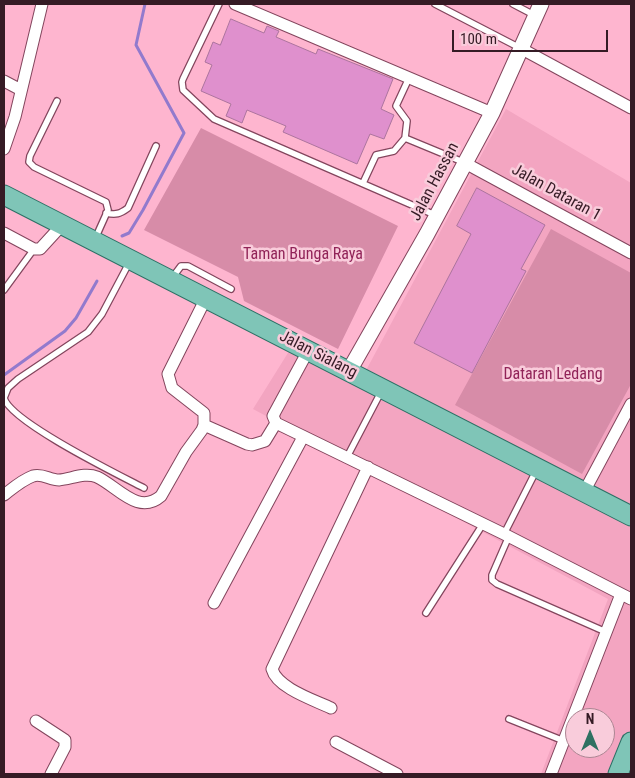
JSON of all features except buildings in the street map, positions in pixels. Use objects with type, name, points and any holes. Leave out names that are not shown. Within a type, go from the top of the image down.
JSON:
[{"type":"main road","name":"Jalan Sialang","points":[[4,195],[631,516]]},
{"type":"main road","points":[[618,774],[631,742]]},
{"type":"main road","points":[[630,774],[631,770]]},
{"type":"street","points":[[4,149],[15,117],[42,4]]},
{"type":"street","points":[[235,4],[492,113]]},
{"type":"street","name":"Jalan Hassan","points":[[349,371],[466,163],[492,113],[539,10]]},
{"type":"street","points":[[522,49],[631,108]]},
{"type":"street","points":[[4,81],[22,90]]},
{"type":"street","name":"Jalan Dataran 1","points":[[466,163],[631,253]]},
{"type":"street","points":[[4,233],[34,248],[40,249],[43,248],[62,224]]},
{"type":"street","points":[[4,495],[19,483],[33,476],[42,475],[55,480],[62,480],[88,475],[98,477],[132,500],[149,503],[155,501],[165,490],[204,424],[204,414],[172,388],[168,374],[206,298]]},
{"type":"street","points":[[204,424],[249,445],[265,441],[276,423],[275,412],[308,351]]},
{"type":"street","points":[[584,492],[631,404]]},
{"type":"street","points":[[276,423],[483,523],[626,597],[606,632],[551,774]]},
{"type":"street","points":[[214,603],[303,437]]},
{"type":"street","points":[[331,708],[278,681],[272,669],[368,467]]},
{"type":"street","points":[[36,721],[65,740],[65,747],[50,774]]},
{"type":"street","points":[[336,742],[397,774]]},
{"type":"lane","points":[[219,4],[183,79],[182,86],[186,93],[214,119],[437,216]]},
{"type":"lane","points":[[435,4],[522,49]]},
{"type":"lane","points":[[513,4],[539,10]]},
{"type":"lane","points":[[363,183],[376,155],[394,151],[404,138],[407,120],[396,106],[408,78]]},
{"type":"lane","points":[[57,101],[30,156],[29,162],[34,167],[104,200],[108,205],[94,241]]},
{"type":"lane","points":[[404,138],[466,163]]},
{"type":"lane","points":[[106,213],[120,214],[128,208],[156,146]]},
{"type":"lane","points":[[4,290],[34,248]]},
{"type":"lane","points":[[130,260],[102,314],[88,332],[18,379],[8,388],[4,398],[5,403],[14,413],[43,433],[144,488]]},
{"type":"lane","points":[[170,280],[181,266],[188,266],[231,289]]},
{"type":"lane","points":[[347,457],[382,389]]},
{"type":"lane","points":[[538,468],[507,535],[492,575],[492,580],[497,584],[606,632]]},
{"type":"lane","points":[[426,613],[483,523]]},
{"type":"lane","points":[[509,719],[564,741]]},
{"type":"shaded area","points":[[506,109],[631,183],[631,774],[541,774],[565,711],[565,758],[615,758],[615,708],[566,708],[608,599],[253,409],[296,340],[363,376]]},
{"type":"green space","name":"Taman Bunga Raya","points":[[201,128],[398,226],[338,349],[244,301],[238,277],[144,230]]},
{"type":"green space","name":"Dataran Ledang","points":[[551,229],[631,273],[631,384],[582,474],[455,405]]},
{"type":"waterway","points":[[122,236],[129,233],[143,210],[184,133],[136,45],[145,4]]},
{"type":"waterway","points":[[4,375],[65,331],[76,318],[97,281]]}]
